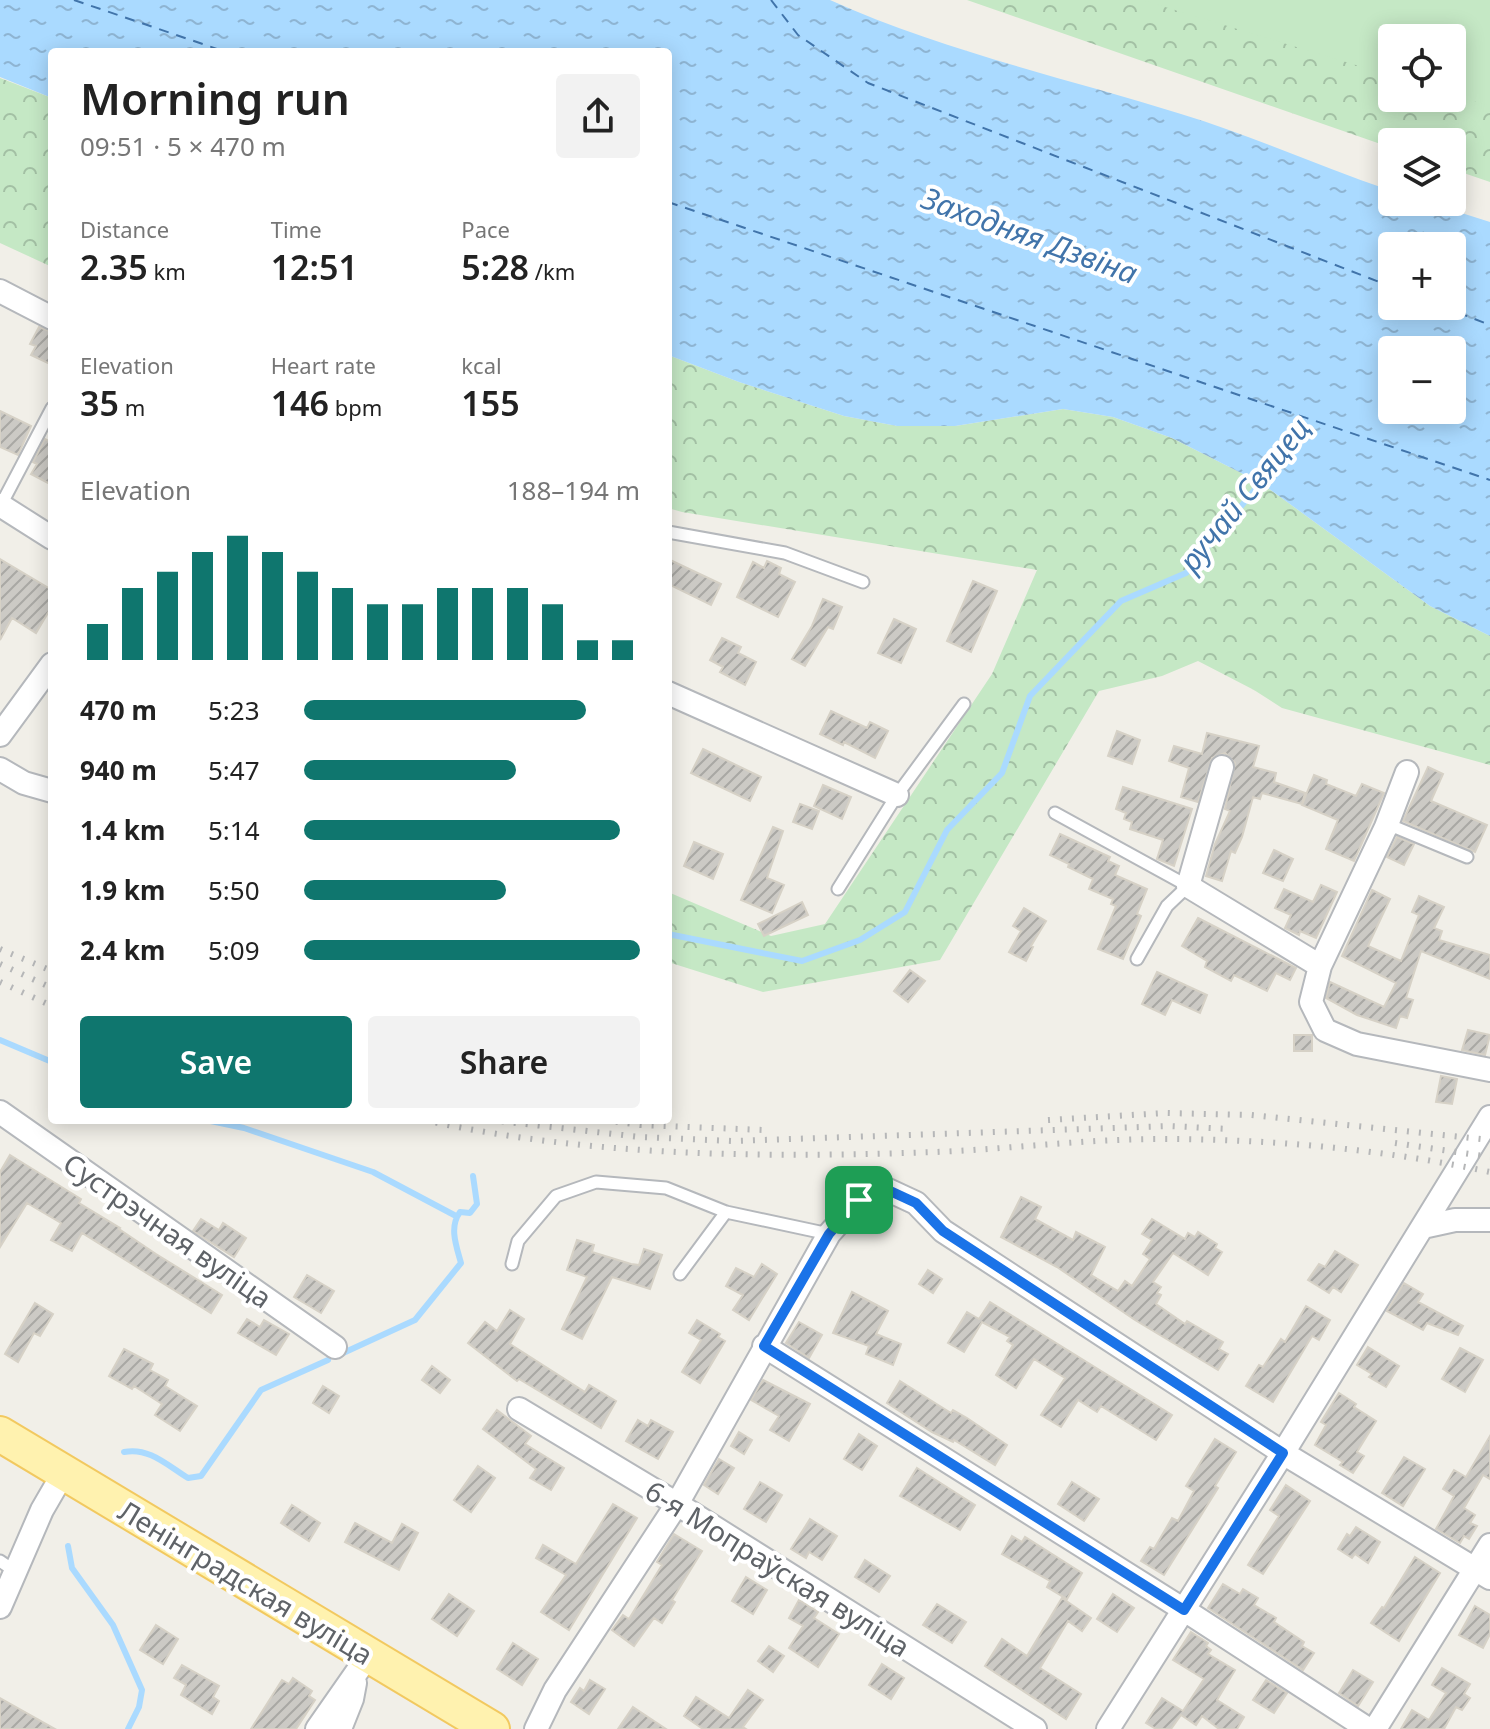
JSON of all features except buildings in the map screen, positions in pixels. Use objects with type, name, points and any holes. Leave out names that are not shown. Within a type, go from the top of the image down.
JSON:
[{"type":"main road","name":"Ленінградская вуліца","points":[[0,1434],[58,1482],[363,1665],[492,1729]]},
{"type":"main road","name":"Ленінградская вуліца","points":[[0,1460],[58,1482]]},
{"type":"main road","name":"Ленінградская вуліца","points":[[363,1665],[447,1729]]},
{"type":"street","points":[[0,291],[48,316]]},
{"type":"street","points":[[0,505],[48,535]]},
{"type":"street","points":[[0,735],[48,669]]},
{"type":"street","points":[[672,695],[897,795]]},
{"type":"street","points":[[1222,767],[1188,886],[1320,966]]},
{"type":"street","points":[[0,769],[24,783],[48,790]]},
{"type":"street","points":[[1407,772],[1386,827],[1320,966],[1311,1002],[1325,1030],[1357,1044],[1490,1070]]},
{"type":"street","name":"Сустрэчная вуліца","points":[[0,1112],[335,1347]]},
{"type":"street","points":[[1108,1729],[1490,1117]]},
{"type":"street","points":[[536,1729],[555,1690],[677,1504],[829,1234],[859,1200],[888,1190],[916,1203],[943,1231],[1283,1453],[1482,1574]]},
{"type":"street","points":[[1423,1227],[1455,1220],[1490,1220]]},
{"type":"street","points":[[764,1346],[1368,1729]]},
{"type":"street","name":"6-я Мопраўская вуліца","points":[[519,1409],[677,1504],[1035,1729]]},
{"type":"street","points":[[0,1607],[8,1567],[58,1482]]},
{"type":"street","points":[[1375,1729],[1482,1574],[1490,1545]]},
{"type":"street","points":[[317,1729],[363,1665]]},
{"type":"street","points":[[340,1729],[363,1665]]},
{"type":"lane","points":[[0,505],[48,415]]},
{"type":"lane","points":[[672,533],[785,553],[863,582]]},
{"type":"lane","points":[[838,889],[897,795],[964,704]]},
{"type":"lane","points":[[1055,813],[1188,886],[1167,906],[1137,959]]},
{"type":"lane","points":[[1386,827],[1397,828],[1467,857]]},
{"type":"lane","points":[[512,1264],[518,1241],[556,1196],[596,1182],[666,1188],[726,1212],[829,1234]]},
{"type":"lane","points":[[680,1274],[726,1212]]},
{"type":"green space","points":[[967,0],[1289,0],[1378,36],[1378,112],[1466,112],[1466,24],[1490,0],[1490,182],[1466,174],[1466,128],[1378,128],[1378,143]]},
{"type":"green space","points":[[1142,0],[1490,0],[1490,106],[1466,99],[1466,24],[1378,24],[1378,72]]},
{"type":"green space","points":[[0,78],[48,96],[48,265],[0,243]]},
{"type":"green space","points":[[672,357],[844,416],[897,426],[955,426],[1063,409],[1113,417],[1172,438],[1261,483],[1430,606],[1490,636],[1490,765],[1282,708],[1198,661],[1162,676],[1099,691],[940,960],[763,992],[672,963],[672,894],[771,936],[825,924],[992,674],[1037,570],[672,509]]},
{"type":"water","name":"Заходняя Дзвіна","points":[[0,0],[830,0],[960,49],[1181,114],[1378,186],[1378,216],[1466,214],[1490,222],[1490,636],[1430,606],[1261,483],[1172,438],[1113,417],[1063,409],[955,426],[897,426],[844,416],[672,357],[672,48],[48,48],[48,96],[0,77]]},
{"type":"waterway","name":"ручай Свяцец","points":[[672,935],[802,961],[860,940],[905,912],[947,830],[1002,773],[1030,696],[1121,601],[1186,573],[1266,476]]},
{"type":"waterway","points":[[0,1040],[48,1060]]},
{"type":"waterway","points":[[225,1124],[373,1172],[456,1216]]},
{"type":"waterway","name":"ручай Свяцец","points":[[341,1354],[415,1320],[461,1263],[454,1236],[455,1224],[460,1212],[470,1213],[477,1204],[473,1176]]},
{"type":"waterway","name":"ручай Свяцец","points":[[124,1452],[150,1455],[188,1478],[201,1476],[261,1390],[328,1360]]},
{"type":"waterway","name":"ручай Свяцец","points":[[68,1546],[72,1568],[113,1625],[142,1690],[139,1707],[128,1729]]},
{"type":"ferry route","points":[[74,0],[214,48]]},
{"type":"ferry route","points":[[771,0],[798,35],[868,83],[1378,282]]},
{"type":"ferry route","points":[[672,203],[1490,480]]},
{"type":"ferry route","points":[[1466,316],[1490,325]]},
{"type":"railway","points":[[0,949],[48,969]]},
{"type":"railway","points":[[0,964],[48,986]]},
{"type":"railway","points":[[0,982],[48,1004]]},
{"type":"railway","points":[[1048,1120],[1165,1113],[1251,1115],[1490,1140]]},
{"type":"railway","points":[[445,1124],[615,1148],[743,1154],[964,1151],[1104,1141],[1202,1139],[1367,1151],[1490,1172]]},
{"type":"railway","points":[[525,1124],[640,1137],[733,1141],[1170,1126],[1228,1129]]},
{"type":"railway","points":[[633,1124],[764,1130]]},
{"type":"railway","points":[[1395,1143],[1490,1157]]},
{"type":"route","points":[[888,1190],[916,1203],[943,1231],[1283,1453],[1184,1610],[764,1346],[829,1234],[859,1200],[888,1190]]}]
